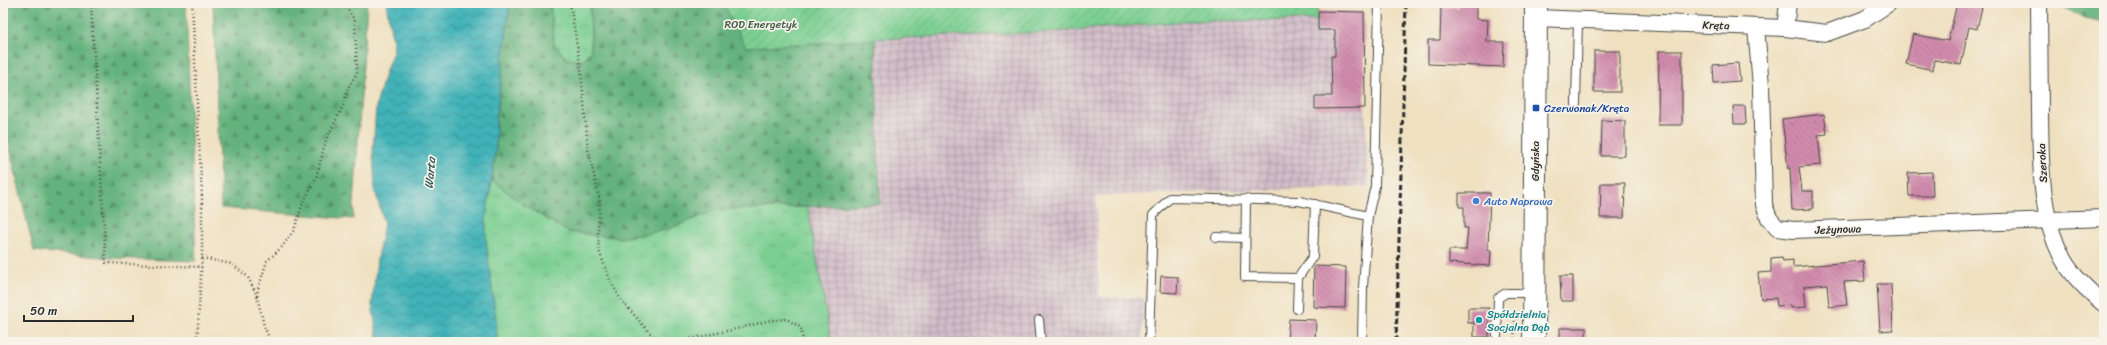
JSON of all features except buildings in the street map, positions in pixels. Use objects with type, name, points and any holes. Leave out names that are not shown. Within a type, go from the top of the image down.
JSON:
[{"type":"main road","name":"Gdyńska","points":[[1534,342],[1536,10]]},
{"type":"street","points":[[1785,28],[1788,3]]},
{"type":"street","name":"Kręta","points":[[1536,10],[1578,20],[1785,28],[1827,33],[1864,19],[1890,3]]},
{"type":"street","name":"Szeroka","points":[[2039,3],[2041,161],[2044,197],[2048,220],[2064,260],[2083,286],[2104,304]]},
{"type":"street","name":"Jeżynowa","points":[[1756,27],[1762,86],[1764,204],[1769,218],[1777,228],[1801,230],[2104,218]]},
{"type":"lane","points":[[1362,342],[1363,286],[1368,216],[1375,186],[1379,3]]},
{"type":"lane","points":[[1576,104],[1578,20]]},
{"type":"lane","points":[[1149,342],[1153,215],[1170,198],[1299,201],[1368,216]]},
{"type":"lane","points":[[1246,199],[1245,277],[1298,278]]},
{"type":"lane","points":[[1297,309],[1298,278],[1313,256],[1314,204]]},
{"type":"lane","points":[[1216,237],[1245,238]]},
{"type":"lane","points":[[1497,336],[1498,298],[1506,293],[1534,294]]},
{"type":"lane","points":[[1039,320],[1041,342]]},
{"type":"path","points":[[91,3],[106,263],[202,267]]},
{"type":"path","points":[[192,3],[202,198],[202,267],[198,342]]},
{"type":"path","points":[[257,296],[267,261],[282,247],[294,230],[303,203],[316,178],[326,140],[344,106],[349,86],[357,73],[356,28],[355,21],[347,8],[350,3]]},
{"type":"path","points":[[570,3],[581,70],[588,149],[600,202],[598,230],[599,251],[610,280],[621,300],[658,342]]},
{"type":"path","points":[[202,258],[232,264],[248,277],[257,296],[264,326],[271,342]]},
{"type":"path","points":[[675,342],[771,320],[786,319],[801,328],[803,342]]},
{"type":"shaded area","points":[[1318,11],[1364,12],[1365,108],[1369,186],[1096,196],[1099,297],[1144,298],[1142,342],[831,342],[808,207],[880,204],[875,39],[1052,32],[1190,21],[1317,20]]},
{"type":"green space","points":[[3,3],[186,3],[196,261],[110,258],[34,251],[3,120]]},
{"type":"green space","points":[[213,3],[367,3],[353,219],[221,208]]},
{"type":"green space","points":[[510,3],[550,3],[554,44],[567,59],[582,61],[591,51],[590,3],[723,3],[746,47],[875,39],[880,204],[716,210],[666,230],[622,238],[568,232],[524,205],[492,180],[496,148],[496,117]]},
{"type":"green space","points":[[550,3],[590,3],[591,51],[582,61],[567,59],[554,44]]},
{"type":"green space","name":"ROD Energetyk","points":[[723,3],[1318,3],[1318,20],[1190,21],[1052,32],[875,39],[746,47]]},
{"type":"green space","points":[[2060,3],[2104,3],[2104,22],[2085,18],[2060,6]]},
{"type":"green space","points":[[492,180],[524,205],[568,232],[666,230],[716,210],[808,207],[831,342],[497,342],[488,266],[486,233],[487,210]]},
{"type":"water","name":"Warta","points":[[386,3],[510,3],[496,117],[496,148],[486,219],[486,240],[496,320],[497,342],[378,342],[372,304],[377,260],[384,223],[375,190],[373,152],[376,106],[386,70],[394,49]]},
{"type":"railway","points":[[1396,342],[1406,3]]},
{"type":"place","name":"Czerwonak/Kręta","points":[[1536,108]]},
{"type":"place","name":"Auto Naprawa","points":[[1476,201]]},
{"type":"place","name":"Spółdzielnia Socjalna Dąb","points":[[1479,320]]}]
